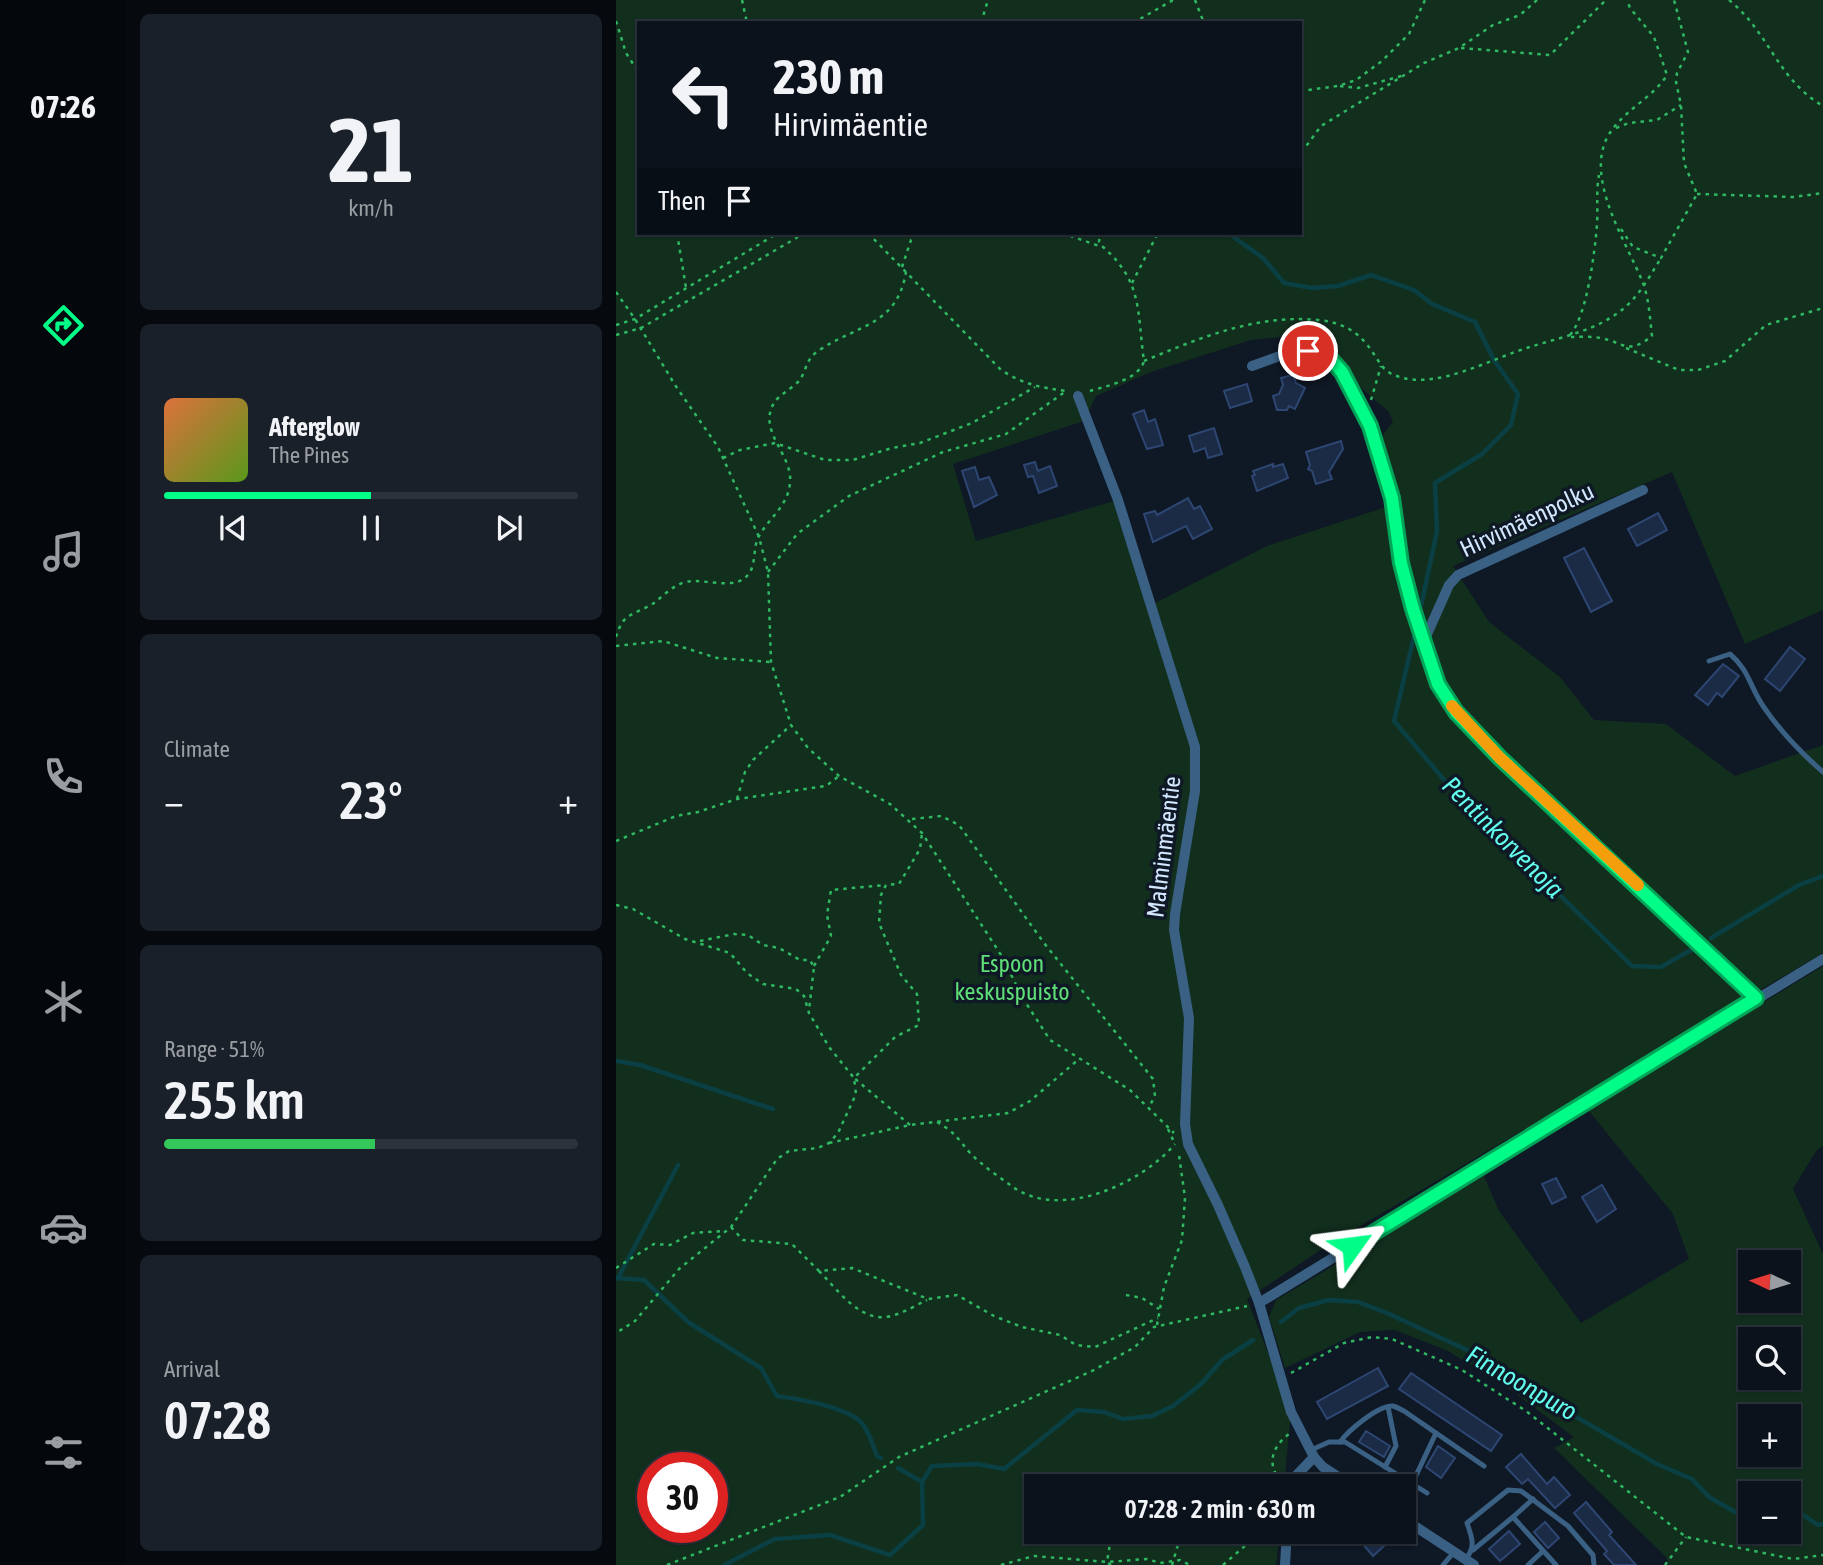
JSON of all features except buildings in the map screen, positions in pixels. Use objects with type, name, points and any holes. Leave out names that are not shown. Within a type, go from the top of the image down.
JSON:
[{"type":"street","points":[[1252,366],[1288,353],[1308,351],[1328,356],[1342,372],[1366,418],[1392,498],[1401,563],[1438,684],[1456,712],[1500,758],[1756,998]]},
{"type":"street","name":"Malminmäentie","points":[[1078,396],[1118,500],[1195,747],[1195,791],[1174,930],[1189,1018],[1185,1124],[1188,1144],[1218,1205],[1259,1303],[1299,1427],[1312,1454],[1334,1474]]},
{"type":"street","name":"Hirvimäenpolku","points":[[1424,641],[1449,585],[1458,575],[1643,490]]},
{"type":"street","points":[[1259,1303],[1823,959]]},
{"type":"street","points":[[1297,1474],[1312,1454]]},
{"type":"street","points":[[1416,1527],[1454,1552],[1471,1558]]},
{"type":"street","points":[[1285,1565],[1286,1544]]},
{"type":"lane","points":[[1709,661],[1730,654],[1743,665],[1761,703],[1792,744],[1823,772]]},
{"type":"lane","points":[[1385,1467],[1396,1446],[1388,1407]]},
{"type":"lane","points":[[1340,1442],[1348,1430],[1388,1407],[1404,1411],[1484,1465]]},
{"type":"lane","points":[[1416,1476],[1436,1433]]},
{"type":"lane","points":[[1312,1454],[1329,1442],[1345,1442],[1396,1474]]},
{"type":"lane","points":[[1416,1486],[1427,1493]]},
{"type":"lane","points":[[1471,1558],[1467,1523],[1508,1490],[1521,1491],[1533,1499],[1580,1539],[1593,1555],[1594,1565]]},
{"type":"lane","points":[[1471,1558],[1533,1499]]},
{"type":"lane","points":[[1513,1517],[1556,1565]]},
{"type":"lane","points":[[1528,1565],[1543,1551]]},
{"type":"lane","points":[[1443,1565],[1454,1552]]},
{"type":"path","points":[[742,0],[747,21]]},
{"type":"path","points":[[982,21],[988,0]]},
{"type":"path","points":[[1136,21],[1173,0]]},
{"type":"path","points":[[1195,0],[1203,21]]},
{"type":"path","points":[[1338,86],[1356,80],[1396,50],[1409,34],[1425,0]]},
{"type":"path","points":[[1302,150],[1321,126],[1424,63],[1459,48],[1493,25],[1520,15],[1537,0]]},
{"type":"path","points":[[1459,48],[1550,55],[1606,0]]},
{"type":"path","points":[[1627,0],[1630,8],[1654,37],[1667,75]]},
{"type":"path","points":[[1674,0],[1688,52],[1677,73],[1684,163],[1697,194]]},
{"type":"path","points":[[1730,0],[1752,23],[1791,82],[1823,106]]},
{"type":"path","points":[[616,21],[626,53],[637,70]]},
{"type":"path","points":[[1568,337],[1579,325],[1587,287],[1597,226],[1599,172],[1608,135],[1622,115],[1662,83],[1667,75],[1677,73]]},
{"type":"path","points":[[1302,90],[1338,86],[1358,88],[1408,74]]},
{"type":"path","points":[[1615,128],[1629,123],[1657,120],[1681,105]]},
{"type":"path","points":[[1599,172],[1644,286],[1652,336],[1641,345],[1626,348]]},
{"type":"path","points":[[1697,194],[1794,197],[1823,193]]},
{"type":"path","points":[[1144,361],[1209,334],[1252,324],[1302,319],[1341,324],[1354,331],[1381,366],[1396,376],[1425,380],[1457,373],[1530,346],[1568,337],[1623,310],[1644,286],[1697,194]]},
{"type":"path","points":[[1618,224],[1633,247],[1661,258]]},
{"type":"path","points":[[677,235],[686,288]]},
{"type":"path","points":[[616,325],[635,319],[775,235]]},
{"type":"path","points":[[616,335],[641,328],[802,235]]},
{"type":"path","points":[[768,572],[797,534],[849,496],[943,452],[1006,434],[1066,391],[1035,387],[1018,381],[1001,370],[870,235]]},
{"type":"path","points":[[902,267],[911,240],[916,235]]},
{"type":"path","points":[[1068,235],[1103,247]]},
{"type":"path","points":[[1078,396],[1130,377],[1142,368],[1144,361],[1132,283],[1118,261],[1099,242],[1100,235]]},
{"type":"path","points":[[1132,283],[1157,235]]},
{"type":"path","points":[[616,636],[625,619],[652,604],[680,583],[697,580],[727,583],[742,579],[750,572],[758,537],[783,502],[790,485],[790,470],[775,443],[769,413],[775,400],[801,379],[809,357],[876,322],[892,308],[903,289],[906,272]]},
{"type":"path","points":[[616,292],[723,458],[758,537],[768,572],[771,662],[791,725],[808,747],[839,776],[890,804],[910,819],[922,833],[1001,956],[1024,1000],[1050,1040],[1107,1073],[1149,1107],[1188,1144]]},
{"type":"path","points":[[1568,337],[1600,338],[1679,370],[1698,370],[1725,361],[1766,325],[1823,308]]},
{"type":"path","points":[[1366,418],[1381,366]]},
{"type":"path","points":[[723,458],[740,450],[775,443],[825,460],[853,460],[920,443],[972,424],[1035,387]]},
{"type":"path","points":[[616,646],[663,641],[717,658],[771,662]]},
{"type":"path","points":[[737,799],[744,772],[753,760],[791,725]]},
{"type":"path","points":[[616,841],[676,816],[737,799],[826,786],[839,776]]},
{"type":"path","points":[[910,819],[940,816],[959,825],[1029,923],[1153,1079],[1155,1096],[1149,1107]]},
{"type":"path","points":[[809,1013],[814,967],[831,936],[827,915],[831,890],[899,884],[920,849],[922,833]]},
{"type":"path","points":[[854,1078],[895,1037],[919,1025],[917,994],[901,975],[879,923],[881,895],[886,885]]},
{"type":"path","points":[[616,905],[633,909],[671,933],[730,953],[747,972],[763,984],[796,989],[804,996],[809,1013],[829,1047],[854,1078],[910,1125]]},
{"type":"path","points":[[699,942],[734,933],[748,935],[763,945],[779,948],[800,960],[810,960],[814,967]]},
{"type":"path","points":[[616,1333],[635,1321],[661,1289],[723,1231],[731,1227],[777,1159],[789,1151],[818,1148],[828,1143],[910,1125],[1007,1113],[1030,1101],[1079,1059]]},
{"type":"path","points":[[828,1143],[838,1133],[856,1094],[854,1078]]},
{"type":"path","points":[[936,1122],[955,1132],[984,1165],[1015,1188],[1040,1199],[1067,1200],[1118,1187],[1162,1159],[1175,1144]]},
{"type":"path","points":[[1157,1326],[1164,1287],[1182,1240],[1185,1198],[1175,1144],[1166,1126]]},
{"type":"path","points":[[731,1227],[743,1241],[792,1244],[860,1311],[876,1318],[892,1316],[928,1299],[957,1295],[994,1316],[1022,1327],[1060,1335],[1076,1345],[1095,1347],[1158,1318]]},
{"type":"path","points":[[616,1268],[654,1244],[670,1245],[693,1233],[723,1231]]},
{"type":"path","points":[[819,1271],[852,1268],[928,1299]]},
{"type":"path","points":[[1126,1295],[1142,1298],[1159,1309]]},
{"type":"path","points":[[667,1565],[840,1497],[899,1457],[1092,1371],[1135,1347],[1157,1326],[1259,1303]]},
{"type":"path","points":[[1281,1378],[1344,1343],[1361,1338],[1392,1339],[1462,1370],[1526,1411],[1686,1537],[1793,1559],[1823,1555]]},
{"type":"path","points":[[1275,1474],[1271,1459],[1278,1443],[1299,1427]]},
{"type":"path","points":[[1665,1565],[1686,1537]]},
{"type":"path","points":[[1107,1562],[1110,1544]]},
{"type":"path","points":[[1172,1565],[1178,1544]]},
{"type":"path","points":[[1226,1564],[1248,1544]]},
{"type":"path","points":[[1001,1565],[1034,1556],[1107,1562],[1147,1559],[1160,1563],[1174,1560],[1190,1565]]},
{"type":"path","points":[[1107,1562],[1111,1565]]},
{"type":"green space","name":"Espoon keskuspuisto","points":[[616,0],[1823,0],[1823,610],[1745,644],[1672,472],[1453,566],[1489,622],[1560,677],[1594,720],[1666,724],[1735,776],[1823,745],[1823,953],[1328,1245],[1247,1299],[1291,1412],[1285,1474],[1024,1474],[1024,1544],[1278,1544],[1276,1565],[616,1565]],"holes":[[[1320,333],[1359,386],[1389,412],[1393,422],[1382,436],[1393,474],[1386,507],[1267,546],[1151,605],[1118,500],[976,541],[953,464],[1084,421],[1096,396],[1151,372],[1251,340]]]},
{"type":"green space","points":[[1823,966],[1823,1146],[1816,1151],[1793,1189],[1823,1254],[1823,1565],[1669,1565],[1666,1557],[1554,1448],[1574,1437],[1512,1391],[1448,1351],[1395,1330],[1360,1332],[1285,1368],[1269,1317],[1276,1300],[1484,1176],[1499,1211],[1581,1323],[1689,1259],[1673,1214],[1588,1110]]},
{"type":"waterway","name":"Pentinkorvenoja","points":[[1231,235],[1263,258],[1284,283],[1312,288],[1338,286],[1371,275],[1414,290],[1432,304],[1475,322],[1494,360],[1518,394],[1511,425],[1482,454],[1435,483],[1437,531],[1421,606]]},
{"type":"waterway","name":"Pentinkorvenoja","points":[[1414,636],[1394,721],[1452,789],[1632,966],[1661,967],[1691,950]]},
{"type":"waterway","name":"Pentinkorvenoja","points":[[1711,938],[1799,885],[1823,876]]},
{"type":"waterway","points":[[616,1061],[640,1065],[773,1109]]},
{"type":"waterway","points":[[618,1278],[678,1165]]},
{"type":"waterway","points":[[616,1278],[644,1280],[688,1322],[761,1368],[777,1396],[824,1405],[858,1419],[866,1429],[877,1456],[881,1458]]},
{"type":"waterway","name":"Finnoonpuro","points":[[1281,1322],[1299,1308],[1329,1300],[1358,1302],[1387,1313],[1480,1356],[1513,1380],[1657,1464],[1692,1479],[1709,1497],[1738,1513]]},
{"type":"waterway","name":"Finnoonpuro","points":[[724,1565],[775,1539],[830,1535],[890,1555],[923,1525],[922,1482],[932,1466],[977,1464],[1004,1469],[1077,1410],[1104,1412],[1123,1419],[1152,1416],[1173,1406],[1201,1384],[1222,1360],[1253,1340]]},
{"type":"waterway","points":[[898,1468],[922,1482]]},
{"type":"waterway","name":"Finnoonpuro","points":[[1801,1514],[1818,1525],[1823,1524]]},
{"type":"slow traffic","points":[[1452,706],[1500,758],[1638,885]]},
{"type":"route","points":[[1308,351],[1328,356],[1342,372],[1370,426],[1392,498],[1401,563],[1413,609],[1438,684],[1456,712],[1500,758],[1756,998],[1352,1246]]}]
